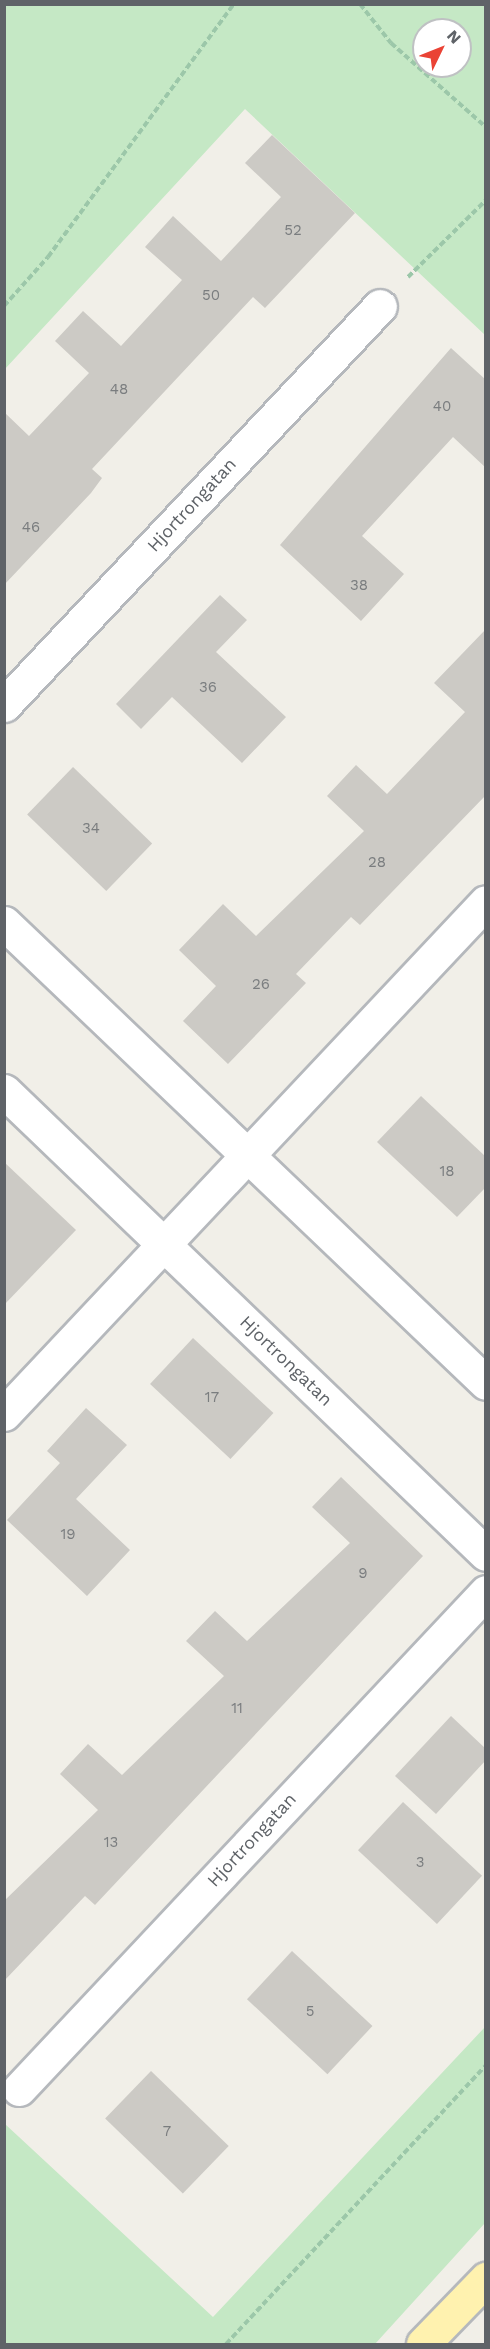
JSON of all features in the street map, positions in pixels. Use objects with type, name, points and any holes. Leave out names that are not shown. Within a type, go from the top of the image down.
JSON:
[{"type":"main road","points":[[423,2344],[486,2279]]},
{"type":"street","name":"Hjortrongatan","points":[[4,705],[380,306]]},
{"type":"street","points":[[4,1414],[486,902]]},
{"type":"street","points":[[4,923],[486,1383]]},
{"type":"street","name":"Hjortrongatan","points":[[4,1091],[486,1554]]},
{"type":"street","name":"Hjortrongatan","points":[[19,2089],[486,1592]]},
{"type":"path","points":[[4,306],[48,257],[234,4]]},
{"type":"path","points":[[360,4],[391,43],[486,126]]},
{"type":"path","points":[[380,306],[486,200]]},
{"type":"path","points":[[226,2344],[486,2065]]},
{"type":"green space","points":[[5,4],[485,5],[485,335],[245,109],[5,369]]},
{"type":"green space","points":[[485,2027],[485,2223],[375,2344],[5,2344],[5,2124],[213,2317]]},
{"type":"building","points":[[272,135],[355,213],[265,308],[253,297],[92,469],[102,478],[91,493],[4,585],[4,412],[29,436],[89,373],[55,341],[83,311],[121,346],[182,280],[145,247],[173,216],[221,261],[281,197],[245,163]]},
{"type":"building","points":[[451,348],[486,380],[486,468],[453,437],[362,536],[404,574],[361,621],[280,545]]},
{"type":"building","points":[[220,595],[247,620],[216,652],[286,717],[242,763],[172,697],[141,729],[116,704]]},
{"type":"building","points":[[486,629],[486,795],[360,925],[351,917],[296,974],[306,983],[228,1064],[183,1021],[216,986],[179,950],[223,904],[256,936],[364,831],[327,796],[356,765],[387,794],[465,712],[434,683]]},
{"type":"building","points":[[73,767],[152,843],[106,891],[27,814]]},
{"type":"building","points":[[421,1096],[486,1157],[486,1187],[457,1217],[377,1142]]},
{"type":"building","points":[[4,1162],[76,1230],[4,1305]]},
{"type":"building","points":[[193,1338],[273,1413],[230,1459],[150,1384]]},
{"type":"building","points":[[86,1408],[127,1445],[76,1499],[130,1550],[87,1596],[7,1520],[60,1463],[47,1451]]},
{"type":"building","points":[[341,1477],[423,1556],[95,1905],[85,1896],[4,1981],[4,1901],[98,1810],[60,1774],[88,1744],[122,1775],[224,1676],[186,1641],[215,1611],[247,1641],[350,1543],[312,1507]]},
{"type":"building","points":[[451,1716],[486,1749],[486,1760],[436,1814],[395,1776]]},
{"type":"building","points":[[403,1802],[482,1876],[437,1924],[358,1850]]},
{"type":"building","points":[[292,1951],[372,2026],[327,2074],[247,1999]]},
{"type":"building","points":[[151,2071],[229,2146],[183,2193],[105,2118]]}]
